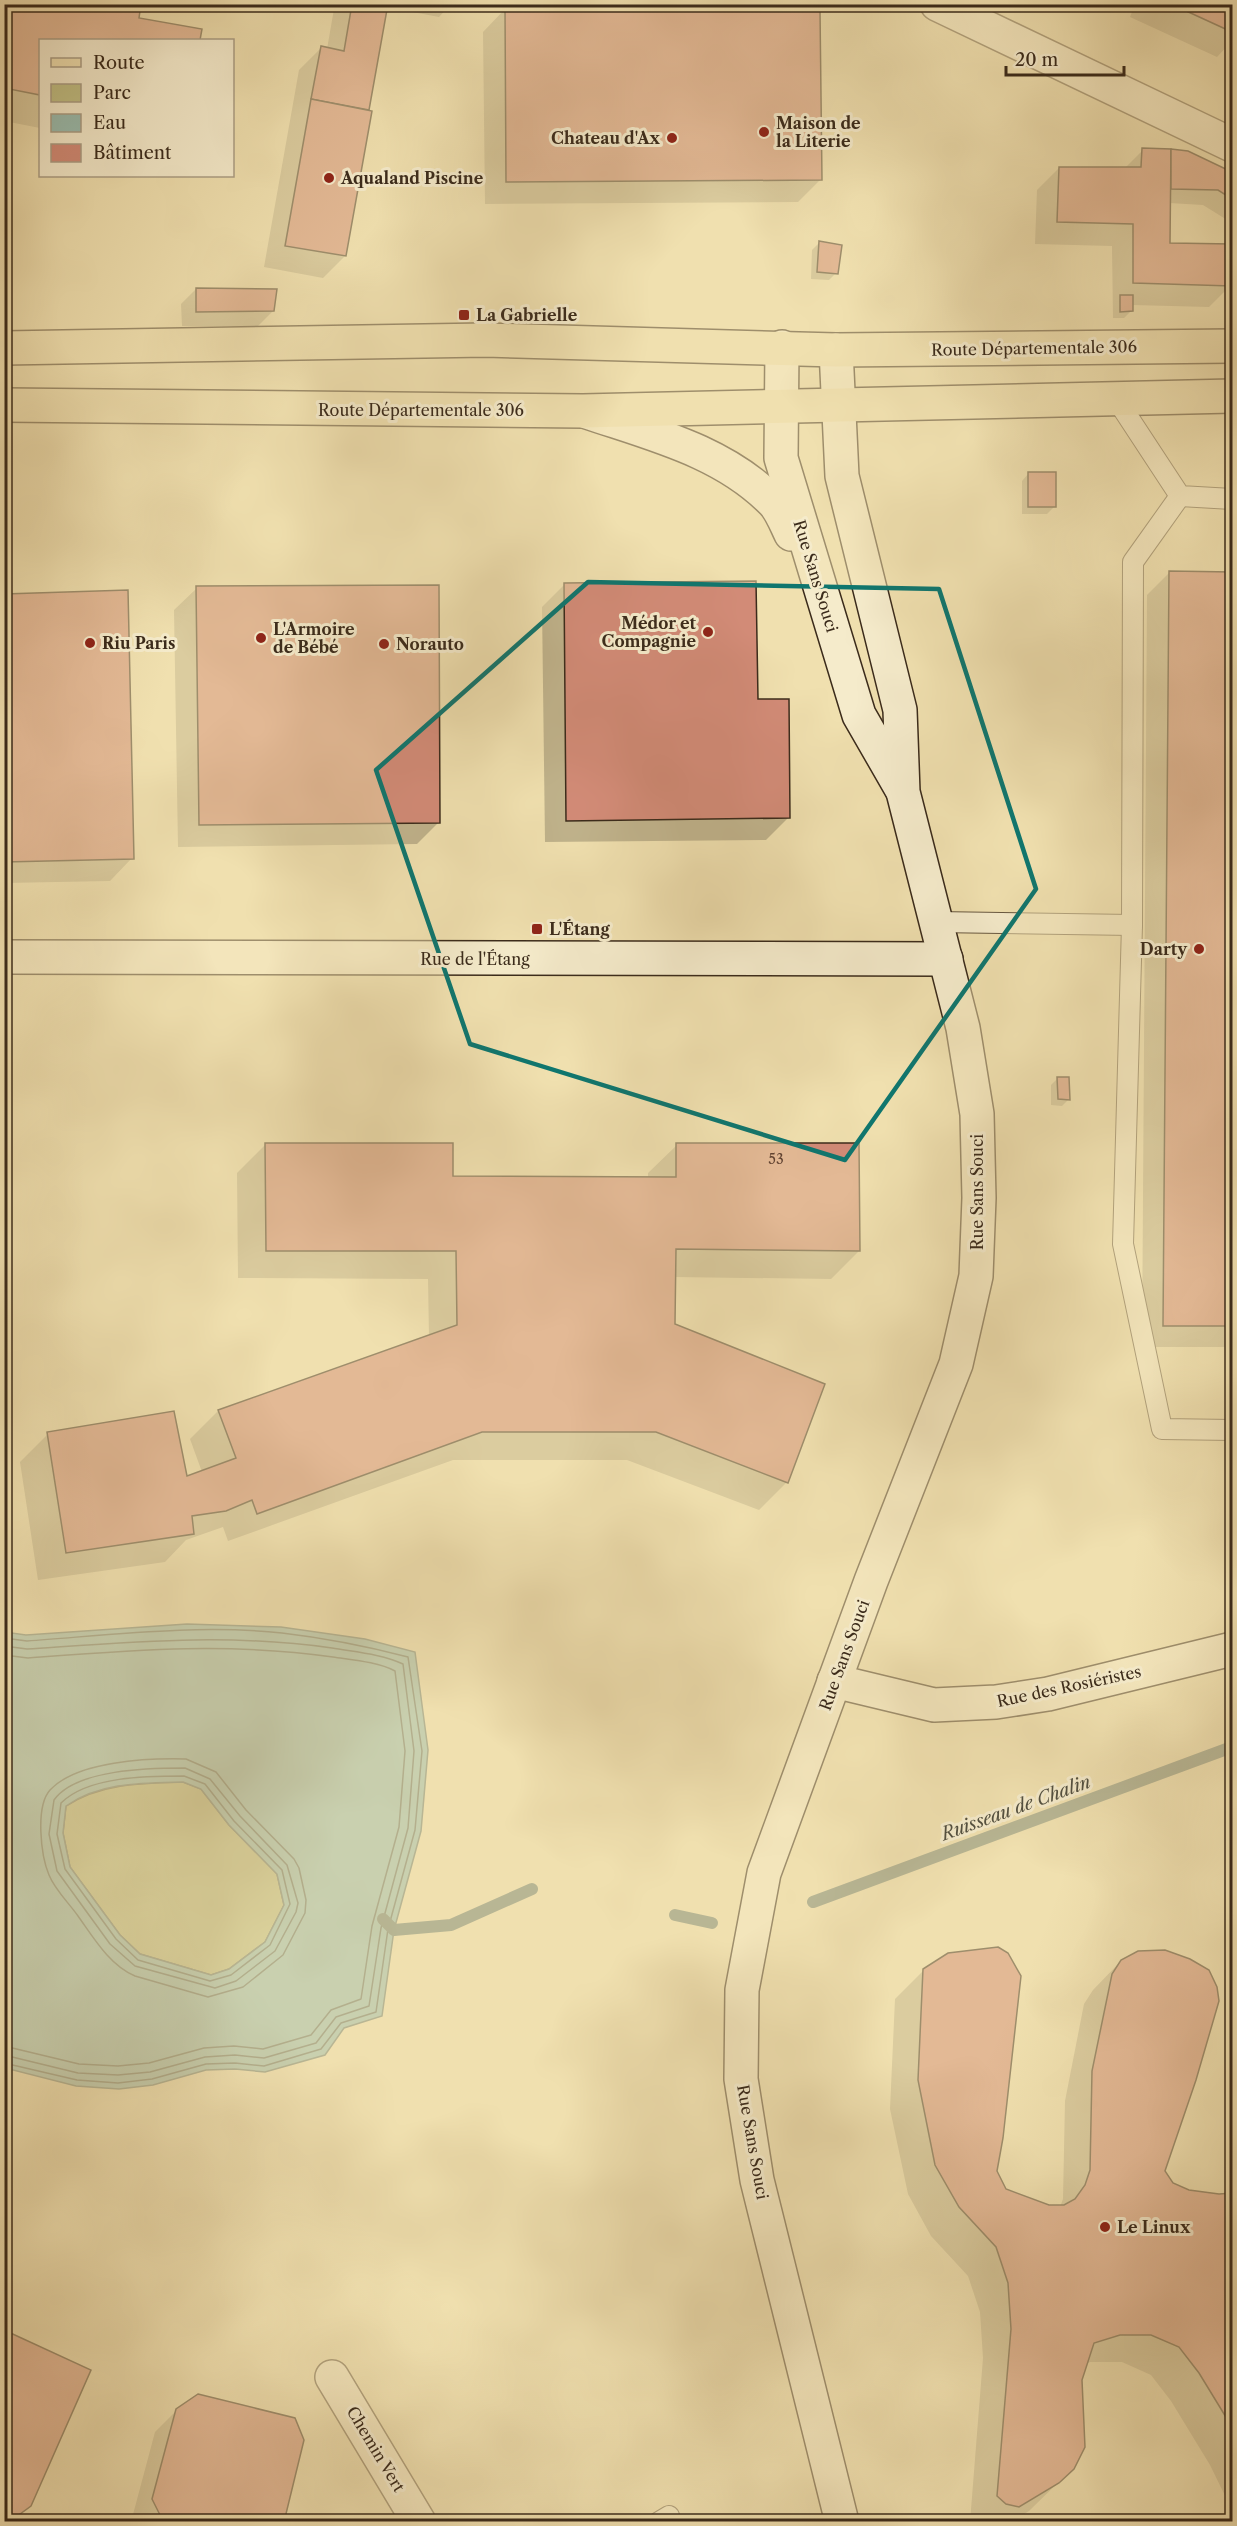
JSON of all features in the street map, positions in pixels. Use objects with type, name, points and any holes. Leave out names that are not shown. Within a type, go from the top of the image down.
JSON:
[{"type":"main road","points":[[937,4],[1233,145]]},
{"type":"main road","name":"Route Départementale 306","points":[[4,348],[486,340],[836,350],[1233,346]]},
{"type":"main road","name":"Rue Sans Souci","points":[[782,347],[781,458],[815,578],[859,715],[903,792]]},
{"type":"main road","points":[[836,350],[837,407]]},
{"type":"main road","name":"Route Départementale 306","points":[[4,405],[583,411],[837,407],[953,400],[1116,400],[1233,396]]},
{"type":"main road","name":"Rue Sans Souci","points":[[837,407],[842,476],[900,710],[903,792],[963,1028],[977,1114],[979,1198],[975,1276],[956,1364],[834,1681],[764,1873],[742,1990],[741,2079],[757,2180],[842,2522]]},
{"type":"main road","points":[[583,411],[678,442],[729,466],[774,503],[815,578]]},
{"type":"main road","name":"Rue de l'Étang","points":[[4,957],[946,959]]},
{"type":"main road","name":"Rue des Rosiéristes","points":[[834,1681],[934,1705],[996,1702],[1048,1694],[1233,1649]]},
{"type":"main road","name":"Chemin Vert","points":[[332,2377],[419,2522]]},
{"type":"lane","points":[[1116,400],[1180,496]]},
{"type":"lane","points":[[1180,496],[1233,499]]},
{"type":"lane","points":[[1180,496],[1133,562],[1132,925],[1123,1244],[1162,1429],[1233,1430]]},
{"type":"lane","points":[[936,922],[1132,925]]},
{"type":"highlighted area","points":[[588,582],[939,589],[1036,889],[845,1160],[470,1044],[376,770]]},
{"type":"green space","points":[[183,1782],[201,1789],[229,1825],[277,1874],[284,1905],[265,1942],[229,1969],[211,1975],[140,1954],[120,1935],[70,1867],[63,1833],[66,1806],[79,1798],[123,1786]]},
{"type":"water","points":[[187,1624],[281,1627],[365,1639],[415,1652],[428,1750],[421,1831],[394,1930],[382,2016],[344,2028],[325,2055],[265,2072],[235,2069],[206,2070],[153,2085],[119,2089],[76,2086],[5,2068],[5,1632],[26,1635]],"holes":[[[168,1782],[183,1782],[201,1789],[229,1825],[277,1874],[284,1905],[265,1942],[229,1969],[211,1975],[140,1954],[120,1935],[70,1867],[63,1833],[66,1806],[93,1792],[122,1785]]]},
{"type":"building","points":[[4,4],[141,4],[139,18],[202,29],[200,39],[39,39],[39,95],[4,88]]},
{"type":"building","points":[[352,4],[388,4],[369,110],[311,99],[321,46],[344,51]]},
{"type":"building","points":[[1171,4],[1232,4],[1232,32]]},
{"type":"building","points":[[505,8],[820,11],[822,180],[506,182]]},
{"type":"building","name":"Aqualand Piscine","points":[[311,99],[372,111],[346,256],[285,246]]},
{"type":"building","points":[[1142,148],[1171,149],[1170,243],[1232,244],[1232,286],[1133,283],[1133,224],[1057,222],[1059,167],[1141,167]]},
{"type":"building","points":[[1171,149],[1188,151],[1232,172],[1232,199],[1218,190],[1171,189]]},
{"type":"building","points":[[819,241],[842,245],[838,274],[817,272]]},
{"type":"building","points":[[196,288],[277,289],[274,311],[196,312]]},
{"type":"building","points":[[1120,295],[1133,295],[1133,311],[1120,312]]},
{"type":"building","points":[[1028,472],[1056,472],[1056,507],[1028,507]]},
{"type":"building","name":"Darty","points":[[1169,571],[1232,572],[1232,1326],[1163,1326]]},
{"type":"building","points":[[756,581],[758,699],[789,699],[790,818],[566,821],[564,583]]},
{"type":"building","points":[[439,585],[440,823],[199,825],[196,586]]},
{"type":"building","points":[[128,590],[134,859],[4,862],[4,594]]},
{"type":"building","points":[[1057,1077],[1069,1077],[1070,1100],[1058,1099]]},
{"type":"building","points":[[265,1143],[453,1143],[453,1176],[676,1177],[676,1143],[859,1143],[860,1251],[676,1249],[675,1324],[825,1384],[788,1483],[656,1432],[482,1432],[257,1514],[252,1500],[226,1511],[192,1516],[194,1534],[66,1553],[47,1432],[174,1411],[187,1476],[236,1458],[218,1410],[457,1325],[456,1251],[266,1251]]},
{"type":"building","name":"Le Linux","points":[[998,1947],[1008,1953],[1021,1976],[1003,2138],[997,2171],[1006,2189],[1049,2205],[1064,2205],[1075,2199],[1085,2185],[1090,2170],[1092,2071],[1112,1974],[1121,1960],[1138,1951],[1165,1950],[1190,1959],[1209,1970],[1217,1987],[1219,2001],[1196,2080],[1165,2171],[1173,2183],[1189,2190],[1219,2194],[1232,2193],[1232,2427],[1199,2373],[1179,2347],[1151,2335],[1120,2335],[1094,2343],[1082,2380],[1085,2447],[1074,2469],[1059,2483],[1019,2507],[1006,2504],[997,2496],[1011,2329],[1008,2283],[996,2247],[959,2207],[935,2165],[918,2080],[923,1969],[948,1953]]},
{"type":"building","points":[[4,2330],[91,2370],[31,2506],[9,2522],[4,2522]]},
{"type":"building","points":[[198,2394],[295,2418],[304,2440],[284,2522],[176,2522],[161,2517],[152,2499],[176,2409]]},
{"type":"waterway","name":"Ruisseau de Chalin","points":[[813,1902],[1232,1747]]},
{"type":"waterway","points":[[383,1919],[394,1930],[451,1925],[532,1889]]},
{"type":"waterway","name":"Ruisseau de Chalin","points":[[675,1915],[712,1923]]},
{"type":"place","name":"Maison de la Literie","points":[[764,132]]},
{"type":"place","name":"Chateau d'Ax","points":[[672,138]]},
{"type":"place","name":"Aqualand Piscine","points":[[329,178]]},
{"type":"place","name":"La Gabrielle","points":[[464,315]]},
{"type":"place","name":"Médor et Compagnie","points":[[708,632]]},
{"type":"place","name":"L'Armoire de Bébé","points":[[261,638]]},
{"type":"place","name":"Riu Paris","points":[[90,643]]},
{"type":"place","name":"Norauto","points":[[384,644]]},
{"type":"place","name":"L'Étang","points":[[537,929]]},
{"type":"place","name":"Darty","points":[[1199,949]]},
{"type":"place","name":"Le Linux","points":[[1105,2227]]}]
